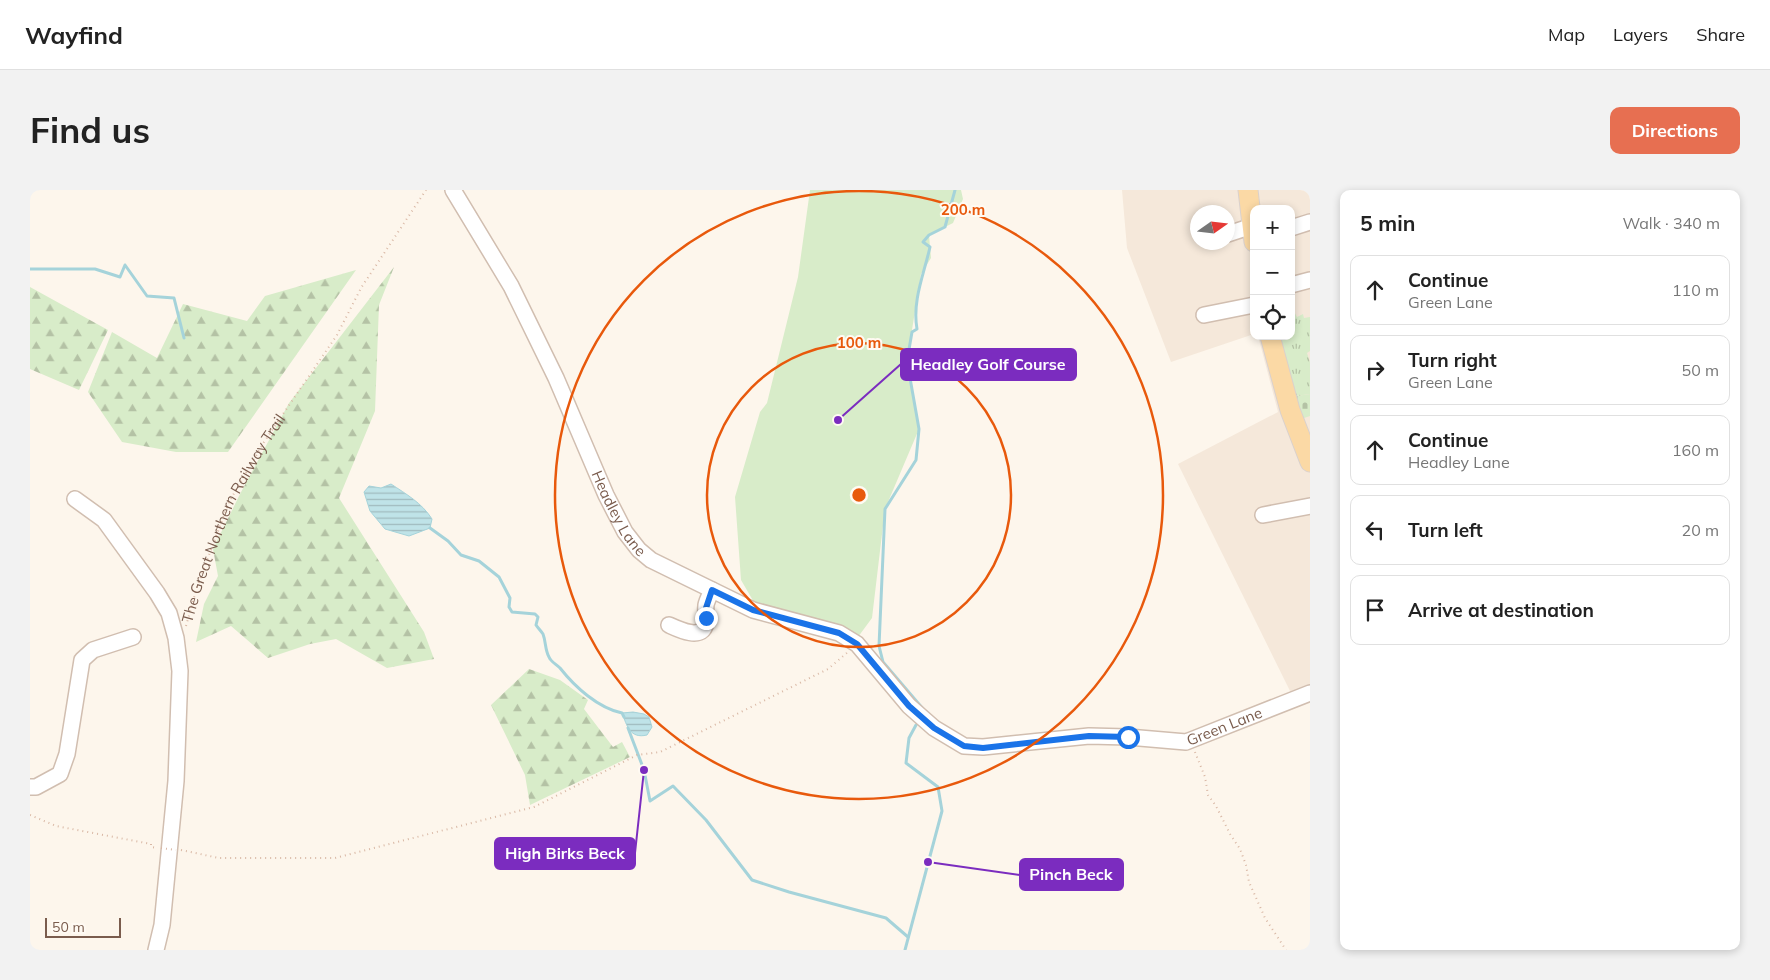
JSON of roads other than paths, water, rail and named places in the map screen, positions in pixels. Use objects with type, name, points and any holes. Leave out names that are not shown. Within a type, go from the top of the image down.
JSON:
[{"type":"main road","points":[[1248,190],[1250,208]]},
{"type":"main road","points":[[1271,340],[1290,410],[1310,462]]},
{"type":"street","name":"Headley Lane","points":[[453,190],[511,286],[556,378],[606,495],[625,532],[639,550],[651,560],[753,610],[839,633],[857,644],[909,706]]},
{"type":"street","points":[[1295,227],[1310,222]]},
{"type":"street","points":[[1235,234],[1250,234]]},
{"type":"street","points":[[1295,284],[1310,280]]},
{"type":"street","points":[[1204,315],[1250,305]]},
{"type":"street","points":[[74,499],[104,520],[170,613],[176,638],[180,670],[176,781],[162,925],[156,950]]},
{"type":"street","points":[[1263,515],[1310,506]]},
{"type":"street","points":[[669,625],[696,633],[702,630],[706,624],[706,608],[712,590]]},
{"type":"street","points":[[30,787],[36,787],[60,774],[67,754],[82,660],[92,650],[133,637]]},
{"type":"street","name":"Green Lane","points":[[909,706],[934,728],[964,746],[983,748],[1089,736],[1186,742],[1310,693]]},
{"type":"water","points":[[391,484],[423,508],[432,519],[430,528],[409,536],[385,529],[370,511],[364,492],[369,486],[381,488]]},
{"type":"water","points":[[633,712],[649,717],[652,727],[647,735],[637,735],[628,727],[622,713]]},
{"type":"waterway","points":[[924,710],[883,662],[879,646],[885,509],[916,460],[919,429],[907,361],[912,332],[917,329],[917,298],[930,247],[923,242],[929,235],[945,227],[955,190]]},
{"type":"waterway","points":[[30,269],[95,269],[120,277],[125,265],[147,296],[174,298],[184,338]]},
{"type":"waterway","points":[[430,528],[448,541],[461,555],[479,561],[499,577],[510,598],[509,607],[512,612],[535,614],[538,617],[536,625],[543,634],[551,660],[588,696],[604,707],[622,713],[624,717]]},
{"type":"waterway","points":[[905,950],[942,811],[938,787],[906,763],[909,738],[916,725]]},
{"type":"waterway","points":[[628,728],[644,770],[650,801],[673,786],[706,820],[752,880],[886,918],[908,937]]},
{"type":"place","name":"Headley Golf Course","points":[[838,420]]},
{"type":"place","name":"High Birks Beck","points":[[644,770]]},
{"type":"place","name":"Pinch Beck","points":[[928,862]]}]
